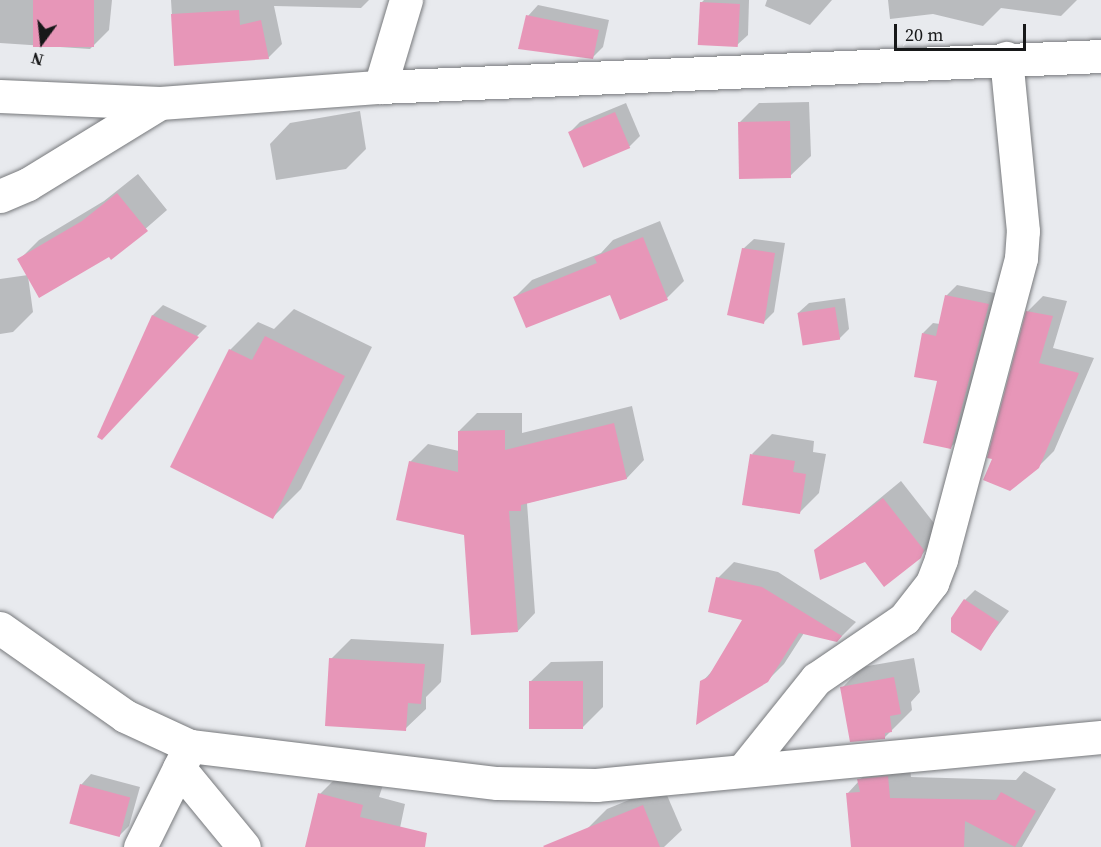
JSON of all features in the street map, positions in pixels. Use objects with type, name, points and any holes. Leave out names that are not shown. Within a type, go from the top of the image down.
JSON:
[{"type":"street","points":[[380,87],[406,0]]},
{"type":"street","points":[[0,96],[160,103],[380,87],[1006,58],[1101,56]]},
{"type":"street","points":[[743,770],[816,679],[904,619],[932,583],[941,559],[1021,258],[1023,231],[1006,58]]},
{"type":"street","points":[[0,196],[28,184],[160,103]]},
{"type":"street","points":[[0,627],[185,757],[244,847]]},
{"type":"street","points":[[185,757],[497,783],[596,785],[1101,737]]},
{"type":"street","points":[[140,847],[185,757]]},
{"type":"building","points":[[33,0],[94,0],[94,47],[33,47]]},
{"type":"building","points":[[700,2],[740,4],[738,47],[698,45]]},
{"type":"building","points":[[239,10],[240,25],[261,20],[269,59],[174,66],[171,14]]},
{"type":"building","points":[[526,15],[599,30],[593,59],[518,49]]},
{"type":"building","points":[[615,112],[630,148],[583,168],[568,132]]},
{"type":"building","points":[[790,121],[791,178],[739,179],[738,122]]},
{"type":"building","points":[[117,193],[148,231],[111,260],[109,257],[39,298],[17,259],[82,221]]},
{"type":"building","points":[[643,237],[668,300],[620,320],[610,295],[526,328],[513,297],[597,263],[594,257]]},
{"type":"building","points":[[742,248],[775,253],[764,324],[727,315]]},
{"type":"building","points":[[945,295],[989,304],[951,449],[923,443],[937,381],[914,377],[922,333],[936,336]]},
{"type":"building","points":[[835,307],[840,340],[803,346],[797,313]]},
{"type":"building","points":[[1026,311],[1053,316],[1039,363],[1079,373],[1039,468],[1010,491],[983,480],[992,459],[987,458]]},
{"type":"building","points":[[152,315],[199,337],[102,440],[97,437]]},
{"type":"building","points":[[265,336],[345,376],[273,519],[170,467],[229,349],[252,360]]},
{"type":"building","points":[[614,423],[627,479],[521,505],[521,511],[509,511],[518,632],[471,635],[464,535],[396,520],[409,461],[458,472],[458,431],[505,430],[505,450]]},
{"type":"building","points":[[750,454],[795,461],[793,472],[806,474],[800,514],[742,505]]},
{"type":"building","points":[[883,498],[924,550],[921,558],[884,587],[865,562],[820,580],[814,550]]},
{"type":"building","points":[[716,577],[762,587],[842,636],[837,642],[799,633],[768,682],[696,725],[700,681],[708,677],[742,620],[708,612]]},
{"type":"building","points":[[964,599],[999,622],[981,651],[951,632],[951,618]]},
{"type":"building","points":[[329,658],[425,664],[421,704],[408,703],[406,731],[325,726]]},
{"type":"building","points":[[894,677],[901,714],[890,716],[892,732],[885,733],[885,739],[850,742],[840,687]]},
{"type":"building","points":[[529,681],[583,681],[583,729],[529,729]]},
{"type":"building","points":[[888,776],[890,798],[996,800],[1001,792],[1036,811],[1015,847],[965,821],[964,847],[851,847],[846,793],[860,792],[857,779]]},
{"type":"building","points":[[80,784],[130,797],[120,837],[69,824]]},
{"type":"building","points":[[318,793],[363,805],[360,817],[427,833],[425,847],[305,847]]},
{"type":"building","points":[[643,805],[660,847],[543,846]]}]
